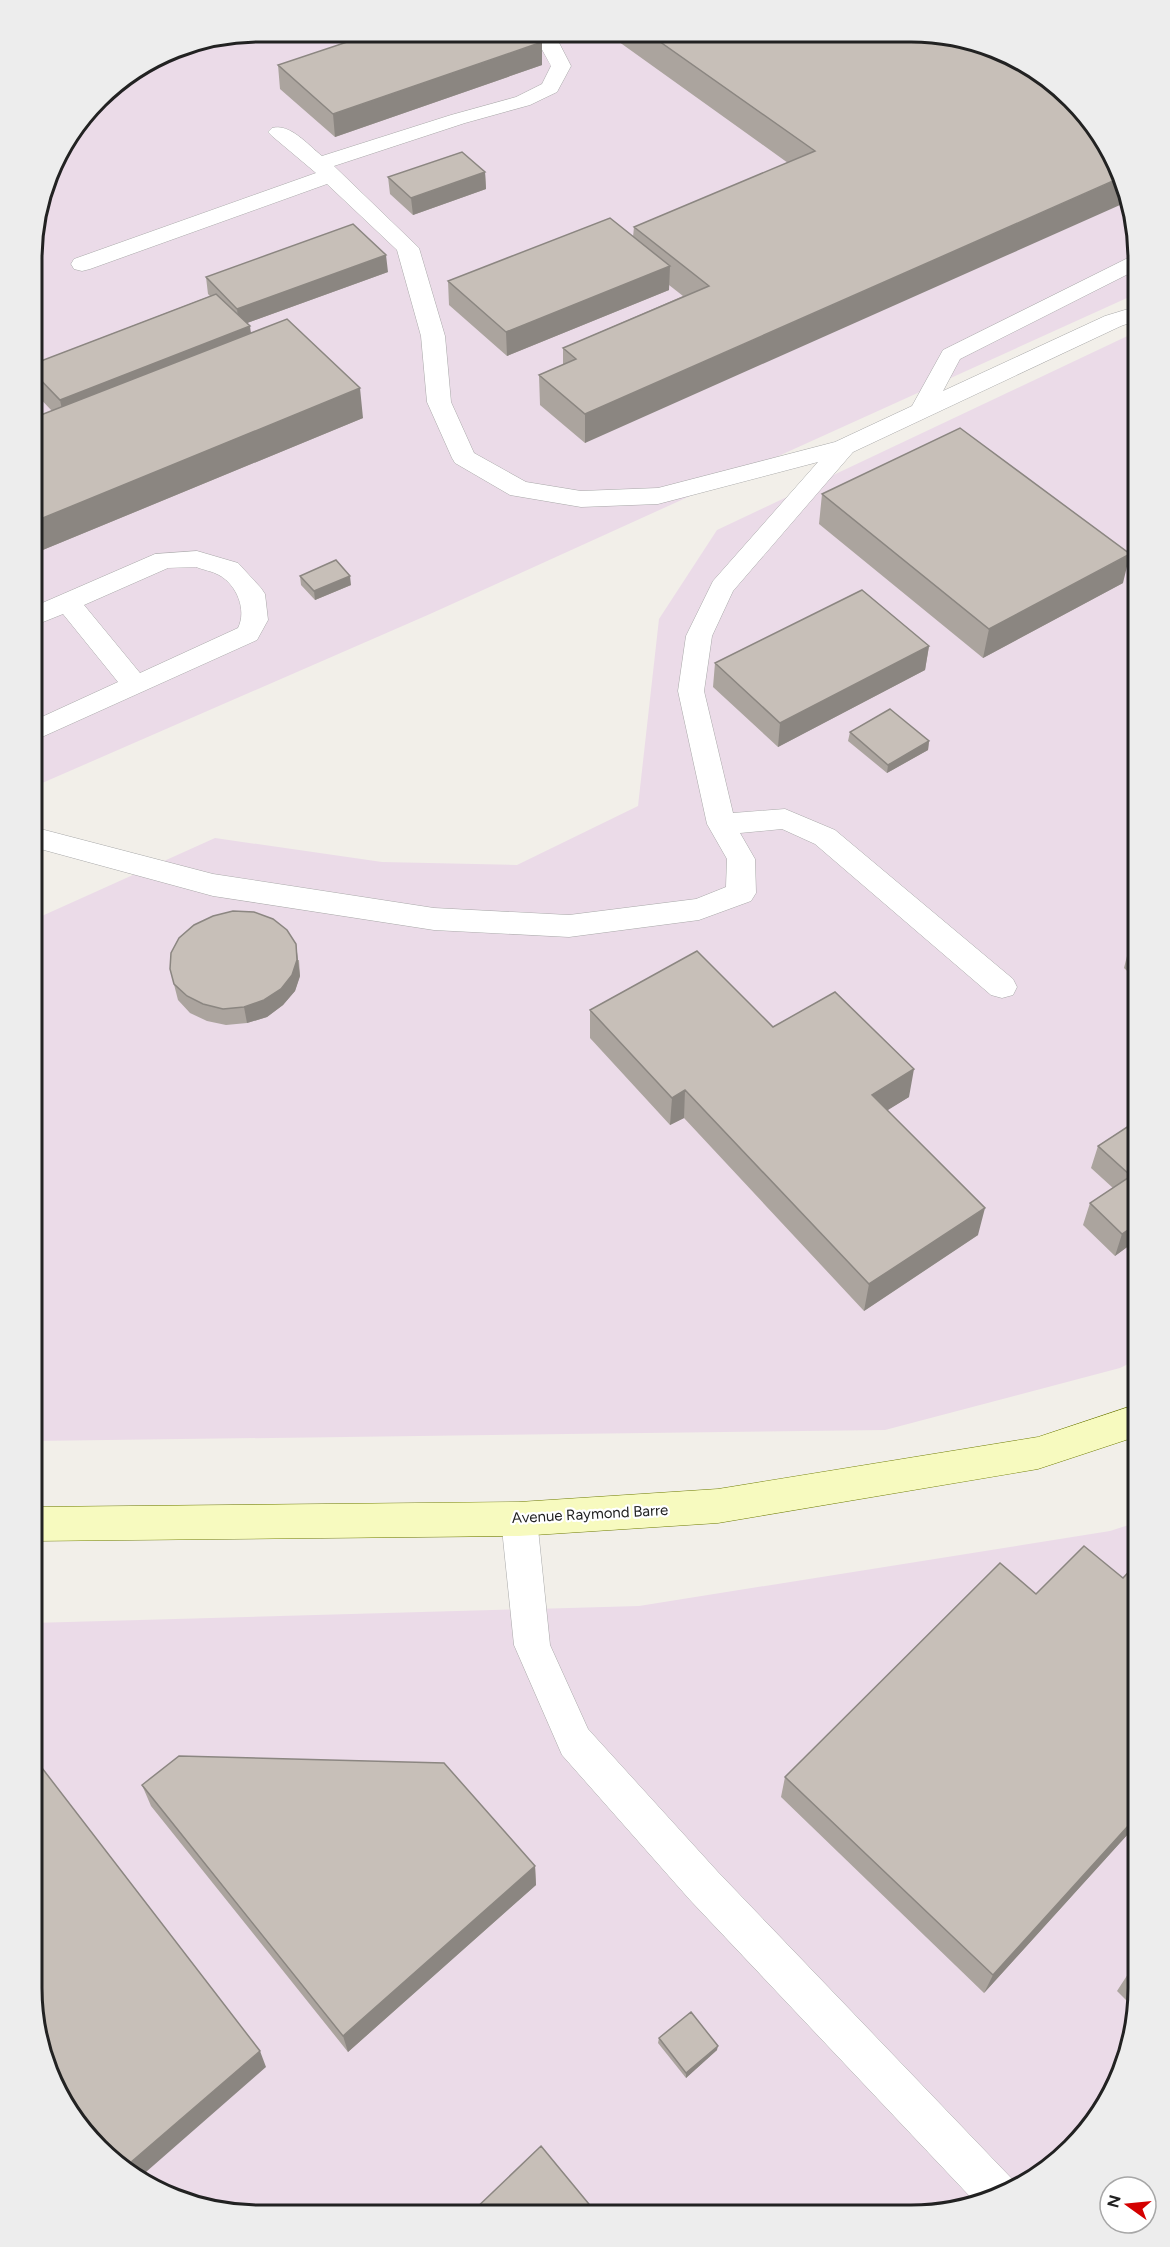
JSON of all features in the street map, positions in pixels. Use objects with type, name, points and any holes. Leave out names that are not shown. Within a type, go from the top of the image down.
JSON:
[{"type":"main road","name":"Avenue Raymond Barre","points":[[42,1524],[519,1519],[718,1506],[1038,1453],[1128,1423]]},
{"type":"lane","points":[[82,264],[458,119],[523,101],[549,88],[561,66],[549,42]]},
{"type":"lane","points":[[279,132],[325,170],[408,248],[433,336],[439,402],[464,458],[519,489],[581,499],[658,496],[844,447],[1113,321],[1128,316]]},
{"type":"lane","points":[[921,411],[951,355],[1128,265]]},
{"type":"lane","points":[[42,839],[213,885],[434,919],[569,926],[699,909],[741,893],[741,859],[721,824],[691,690],[699,636],[722,587],[844,447]]},
{"type":"lane","points":[[42,613],[164,560],[197,559],[229,569],[252,594],[255,620],[248,634],[42,728]]},
{"type":"lane","points":[[67,602],[136,686]]},
{"type":"lane","points":[[721,824],[785,819],[825,837],[1002,987]]},
{"type":"lane","points":[[519,1519],[532,1645],[575,1742],[704,1886],[992,2189]]},
{"type":"shaded area","points":[[245,42],[925,42],[972,51],[1109,170],[1124,217],[1128,245],[1128,298],[430,614],[42,783],[42,245],[46,217],[64,163],[87,127],[116,96],[151,71],[203,49]]},
{"type":"shaded area","points":[[1128,336],[1128,1364],[885,1430],[42,1441],[42,916],[215,838],[382,862],[517,865],[638,806],[659,619],[717,530]]},
{"type":"shaded area","points":[[1128,1525],[1128,2002],[1124,2030],[1106,2084],[1083,2120],[1054,2151],[1007,2183],[967,2198],[925,2205],[245,2205],[203,2198],[189,2193],[163,2183],[127,2160],[96,2131],[64,2084],[49,2044],[42,2002],[42,1623],[639,1606],[1110,1531]]},
{"type":"building","points":[[347,42],[542,42],[333,114],[278,65]]},
{"type":"building","points":[[660,42],[925,42],[967,49],[1007,64],[1054,96],[1083,127],[1106,163],[1113,181],[585,414],[539,375],[576,359],[563,348],[709,286],[634,227],[815,151]]},
{"type":"building","points":[[462,152],[485,172],[411,198],[388,177]]},
{"type":"building","points":[[610,218],[670,266],[506,332],[448,281]]},
{"type":"building","points":[[353,224],[386,255],[237,309],[206,277]]},
{"type":"building","points":[[216,294],[250,326],[60,400],[42,381],[42,361]]},
{"type":"building","points":[[287,319],[360,388],[42,518],[42,414]]},
{"type":"building","points":[[960,428],[1128,553],[1128,555],[989,629],[822,494]]},
{"type":"building","points":[[336,560],[350,576],[314,591],[300,576]]},
{"type":"building","points":[[862,590],[929,646],[780,723],[715,663]]},
{"type":"building","points":[[890,709],[929,741],[888,765],[850,732]]},
{"type":"building","points":[[233,911],[254,912],[273,919],[287,930],[296,944],[297,960],[292,975],[281,989],[264,1000],[244,1007],[223,1009],[203,1004],[187,996],[174,984],[170,969],[171,953],[179,938],[194,925],[213,916]]},
{"type":"building","points":[[697,951],[773,1027],[835,992],[914,1069],[872,1095],[985,1208],[869,1284],[685,1090],[672,1098],[590,1010]]},
{"type":"building","points":[[1128,1126],[1128,1173],[1098,1146]]},
{"type":"building","points":[[1128,1178],[1128,1230],[1122,1234],[1090,1203]]},
{"type":"building","points":[[1084,1546],[1123,1578],[1128,1573],[1128,1826],[993,1975],[785,1777],[1000,1563],[1036,1594]]},
{"type":"building","points":[[179,1756],[444,1763],[535,1866],[343,2036],[142,1785]]},
{"type":"building","points":[[42,1768],[260,2051],[131,2162],[116,2151],[87,2120],[64,2084],[54,2058],[46,2030],[42,2002]]},
{"type":"building","points":[[691,2012],[718,2046],[686,2073],[659,2038]]},
{"type":"building","points":[[541,2146],[590,2205],[479,2205]]}]
